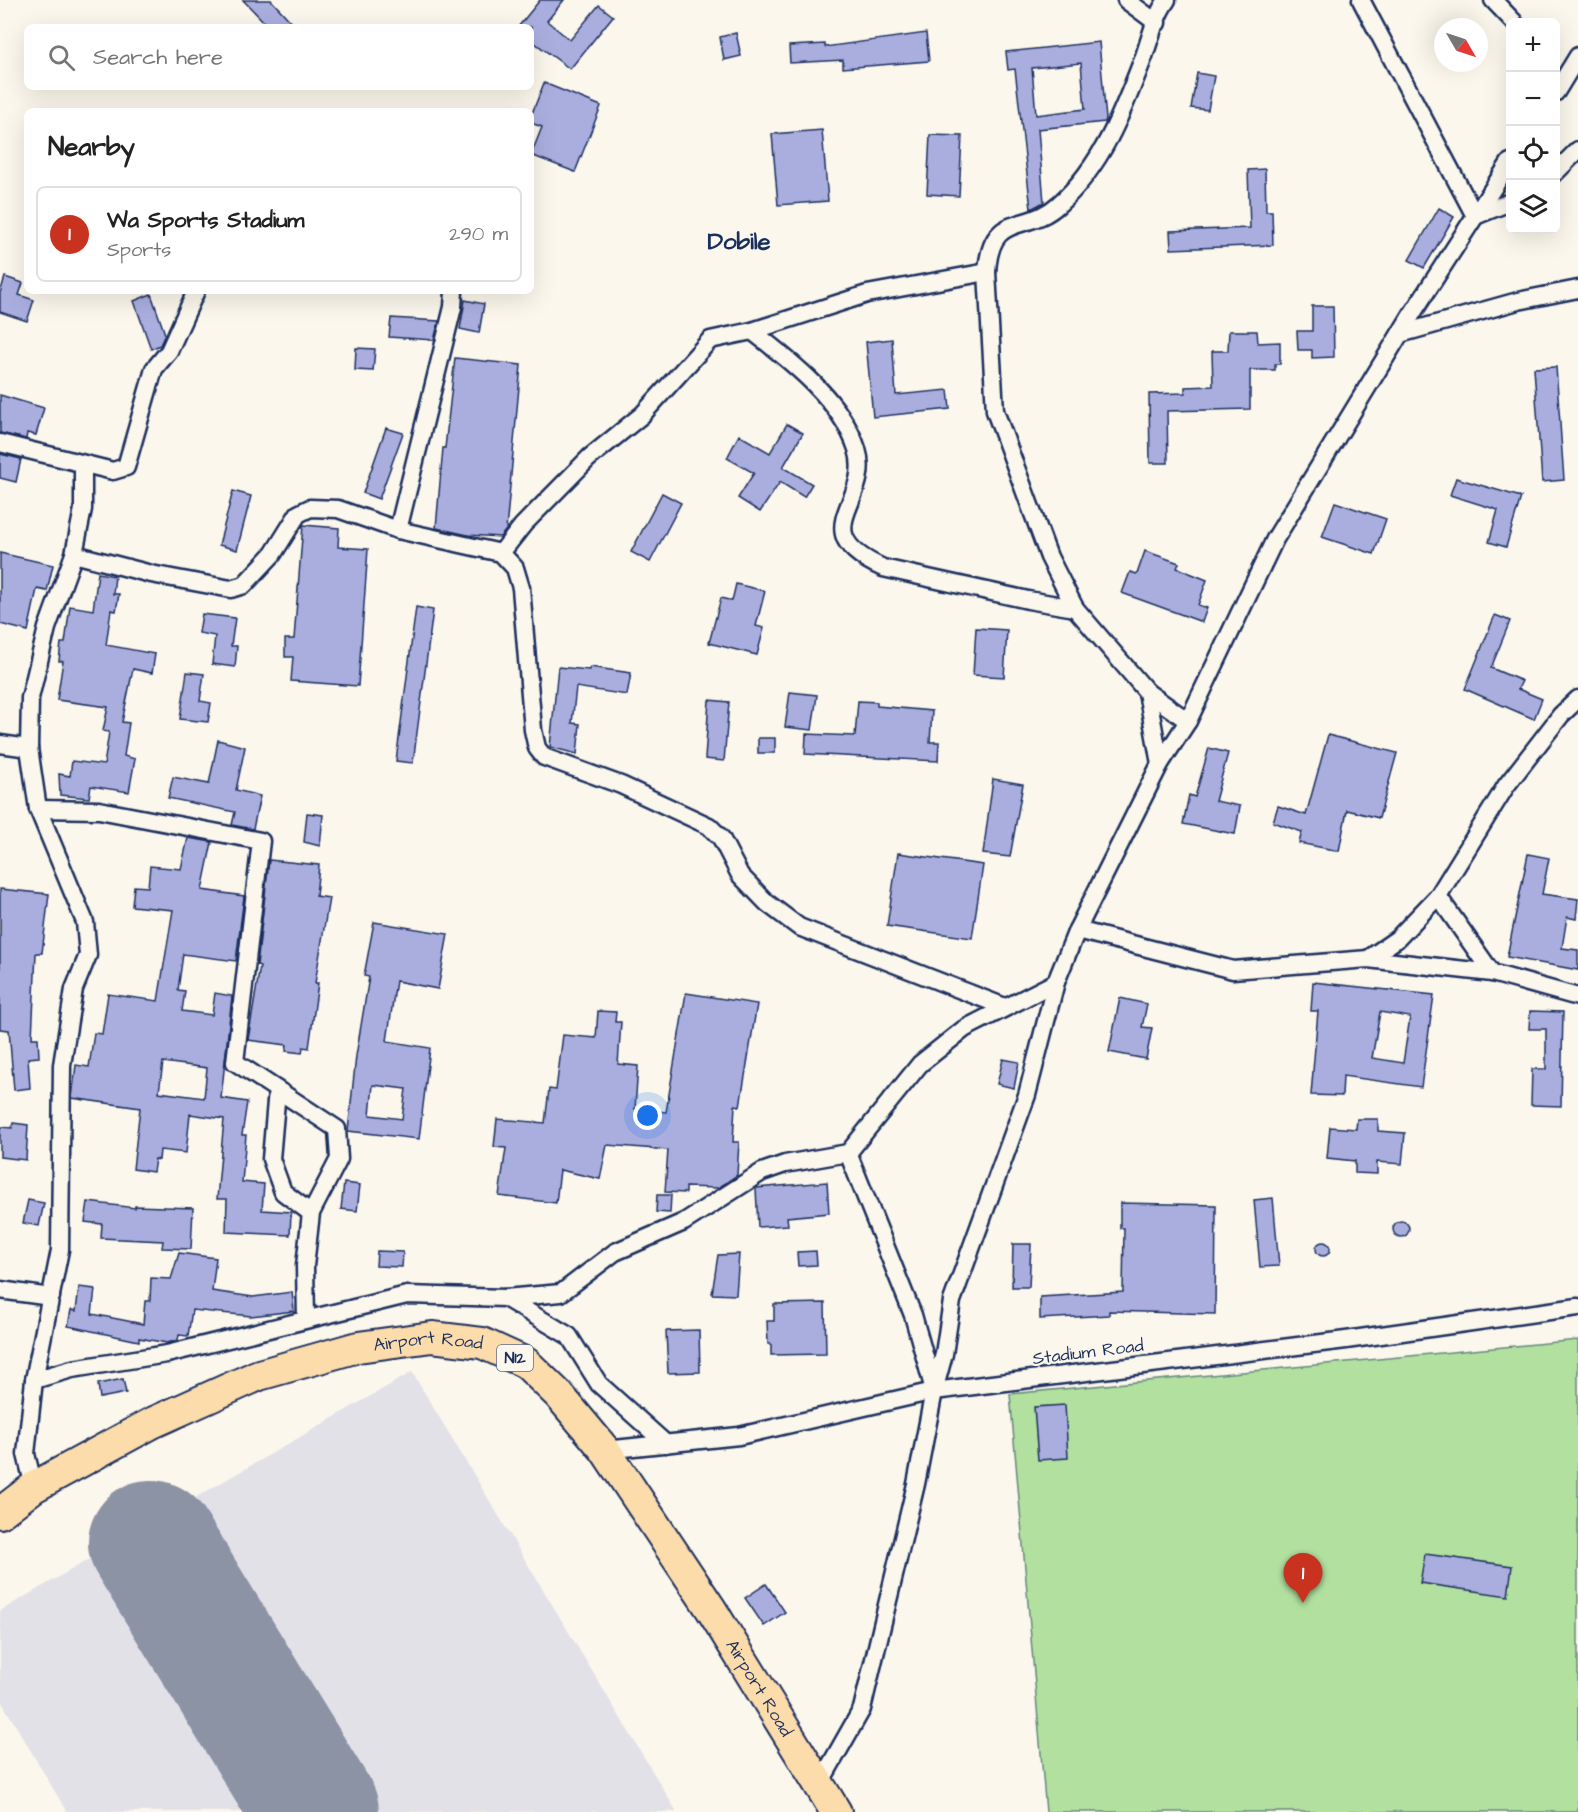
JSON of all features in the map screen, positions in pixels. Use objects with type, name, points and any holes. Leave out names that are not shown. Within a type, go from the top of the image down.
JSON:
[{"type":"highway","name":"Airport Road","points":[[0,1513],[34,1487],[152,1423],[259,1375],[358,1347],[432,1338],[482,1343],[526,1363],[559,1395],[605,1450],[711,1609],[836,1812]]},
{"type":"street","points":[[1126,0],[1157,23]]},
{"type":"street","points":[[1167,0],[1110,139],[1059,205],[1043,215],[1008,227],[996,237],[988,250],[987,272],[995,411],[1049,556],[1075,608],[1147,692],[1188,721]]},
{"type":"street","points":[[1361,0],[1475,216]]},
{"type":"street","points":[[1492,0],[1510,18]]},
{"type":"street","points":[[1560,81],[1578,57]]},
{"type":"street","points":[[1560,168],[1578,150]]},
{"type":"street","points":[[819,1785],[862,1709],[916,1484],[934,1391],[944,1354],[952,1301],[1027,1095],[1056,982],[1077,930],[1160,764],[1188,721],[1275,539],[1400,334],[1506,168]]},
{"type":"street","points":[[1475,216],[1506,204]]},
{"type":"street","points":[[501,553],[523,525],[589,458],[642,415],[710,340],[752,331],[867,294],[987,272]]},
{"type":"street","points":[[1400,334],[1518,301],[1578,289]]},
{"type":"street","points":[[0,443],[113,471],[126,467],[154,369],[169,351],[195,294]]},
{"type":"street","points":[[398,530],[453,307],[454,294]]},
{"type":"street","points":[[752,331],[806,377],[840,414],[850,431],[858,453],[858,480],[843,520],[844,535],[862,558],[884,568],[1028,600],[1075,608]]},
{"type":"street","points":[[34,1487],[26,1454],[34,1380],[60,1250],[62,1065],[74,989],[88,955],[86,922],[38,809],[29,748],[30,698],[47,628],[74,554],[83,510],[83,464]]},
{"type":"street","points":[[74,554],[151,574],[231,589],[244,585],[273,555],[298,514],[310,508],[338,508],[398,530],[501,553],[515,568],[521,588],[533,730],[537,748],[544,757],[621,785],[709,826],[721,838],[740,875],[767,903],[800,927],[1005,1007]]},
{"type":"street","points":[[1147,692],[1160,764]]},
{"type":"street","points":[[1368,959],[1397,939],[1438,896],[1506,786],[1561,715],[1578,699]]},
{"type":"street","points":[[0,744],[29,748]]},
{"type":"street","points":[[38,809],[99,810],[261,841],[235,1062],[337,1129],[339,1159],[311,1213],[305,1266],[306,1319]]},
{"type":"street","points":[[1438,896],[1492,973]]},
{"type":"street","points":[[1077,930],[1233,970],[1368,959],[1492,973],[1578,997]]},
{"type":"street","points":[[34,1380],[72,1369],[167,1354],[407,1295],[505,1298],[561,1293],[615,1252],[684,1222],[762,1172],[785,1164],[848,1154],[921,1064],[964,1029],[1056,982]]},
{"type":"street","points":[[277,1090],[271,1159],[283,1192],[311,1213]]},
{"type":"street","points":[[848,1154],[913,1315],[934,1391]]},
{"type":"street","points":[[0,1290],[51,1297]]},
{"type":"street","points":[[505,1298],[569,1336],[599,1384],[666,1444]]},
{"type":"street","name":"Stadium Road","points":[[605,1450],[739,1436],[934,1391],[1370,1337],[1578,1307]]},
{"type":"shaded area","points":[[412,1372],[677,1812],[67,1812],[0,1699],[0,1611]]},
{"type":"green space","points":[[1578,1340],[1578,1812],[1046,1812],[1010,1394]]},
{"type":"building","points":[[243,0],[271,0],[293,24],[266,24]]},
{"type":"building","points":[[540,0],[564,0],[547,21],[570,40],[599,5],[613,16],[570,69],[534,42],[534,24],[520,24]]},
{"type":"building","points":[[736,33],[741,56],[724,60],[720,37]]},
{"type":"building","points":[[926,33],[929,61],[843,68],[843,60],[790,63],[789,46],[825,44],[825,47]]},
{"type":"building","points":[[1099,42],[1105,122],[1038,129],[1044,202],[1031,209],[1015,69],[1008,70],[1006,52]],"holes":[[[1081,63],[1085,109],[1036,115],[1032,68]]]},
{"type":"building","points":[[1197,73],[1214,76],[1208,110],[1191,108]]},
{"type":"building","points":[[544,83],[601,106],[575,172],[534,156],[534,147],[542,127],[534,124],[534,108]]},
{"type":"building","points":[[822,130],[828,201],[778,205],[772,134]]},
{"type":"building","points":[[930,135],[962,136],[959,196],[927,194]]},
{"type":"building","points":[[1265,169],[1266,211],[1272,211],[1273,245],[1171,249],[1170,231],[1250,228],[1248,170]]},
{"type":"building","points":[[1439,208],[1454,217],[1424,268],[1409,260]]},
{"type":"building","points":[[5,277],[23,283],[19,295],[34,300],[27,321],[0,312],[0,293]]},
{"type":"building","points":[[151,294],[165,334],[160,345],[151,349],[134,301]]},
{"type":"building","points":[[465,300],[484,304],[479,333],[460,329]]},
{"type":"building","points":[[1312,306],[1333,306],[1334,357],[1312,358],[1312,350],[1298,350],[1297,331],[1312,331]]},
{"type":"building","points":[[391,318],[439,321],[434,340],[389,337]]},
{"type":"building","points":[[1229,331],[1257,331],[1258,343],[1280,342],[1280,364],[1275,364],[1275,370],[1250,370],[1250,409],[1167,411],[1168,463],[1150,463],[1149,394],[1185,393],[1185,387],[1213,386],[1212,351],[1228,351]]},
{"type":"building","points":[[892,339],[896,395],[948,390],[950,409],[873,417],[866,342]]},
{"type":"building","points":[[356,348],[375,349],[373,371],[355,370]]},
{"type":"building","points":[[455,358],[521,365],[506,530],[500,537],[468,535],[436,528],[443,448],[445,448]]},
{"type":"building","points":[[1556,367],[1564,480],[1542,482],[1534,368]]},
{"type":"building","points":[[0,395],[44,408],[36,435],[27,433],[26,439],[0,433]]},
{"type":"building","points":[[787,424],[803,433],[783,467],[812,484],[804,497],[780,482],[760,512],[738,498],[754,473],[727,458],[739,435],[770,453]]},
{"type":"building","points":[[386,428],[403,433],[379,499],[363,493]]},
{"type":"building","points":[[0,454],[21,459],[16,482],[0,478]]},
{"type":"building","points":[[1456,478],[1521,497],[1506,547],[1489,542],[1498,510],[1450,495]]},
{"type":"building","points":[[233,491],[251,496],[237,550],[219,545]]},
{"type":"building","points":[[662,493],[681,503],[650,562],[631,552]]},
{"type":"building","points":[[1335,502],[1386,519],[1374,554],[1322,537]]},
{"type":"building","points":[[303,525],[339,528],[338,547],[368,549],[358,686],[291,681],[293,657],[285,657],[285,639],[294,639]]},
{"type":"building","points":[[1145,551],[1179,563],[1177,568],[1207,580],[1198,605],[1207,608],[1202,622],[1122,593],[1130,572],[1137,574]]},
{"type":"building","points":[[0,553],[53,565],[47,591],[37,589],[28,631],[0,624]]},
{"type":"building","points":[[98,573],[115,576],[113,594],[119,594],[116,611],[111,610],[106,645],[155,654],[152,673],[133,669],[122,722],[129,723],[124,756],[135,759],[129,792],[91,786],[89,798],[60,795],[59,774],[70,776],[72,761],[104,765],[109,732],[103,731],[108,707],[57,700],[63,661],[59,661],[61,643],[65,643],[70,606],[93,610]]},
{"type":"building","points":[[736,584],[765,591],[756,626],[764,628],[757,655],[709,643],[721,598],[732,601]]},
{"type":"building","points":[[416,607],[433,610],[413,763],[396,761]]},
{"type":"building","points":[[202,614],[235,618],[231,646],[237,646],[235,667],[212,664],[215,636],[199,633]]},
{"type":"building","points":[[1495,615],[1510,621],[1491,668],[1522,681],[1518,689],[1542,699],[1534,719],[1465,689]]},
{"type":"building","points":[[976,628],[1007,630],[1004,677],[973,675]]},
{"type":"building","points":[[558,667],[589,670],[590,667],[631,673],[627,695],[576,687],[572,723],[580,724],[577,754],[550,747]]},
{"type":"building","points":[[187,672],[204,674],[200,701],[211,703],[208,722],[180,719]]},
{"type":"building","points":[[790,692],[817,695],[812,730],[785,727]]},
{"type":"building","points":[[709,700],[729,702],[724,761],[705,759]]},
{"type":"building","points":[[858,701],[877,702],[877,706],[932,711],[930,742],[939,742],[938,761],[805,754],[806,734],[855,736]]},
{"type":"building","points":[[1328,735],[1397,753],[1379,818],[1347,810],[1339,851],[1299,843],[1302,832],[1273,822],[1278,806],[1306,815]]},
{"type":"building","points":[[758,738],[775,738],[775,753],[758,753]]},
{"type":"building","points":[[218,740],[245,747],[236,790],[260,796],[253,829],[232,825],[235,812],[168,798],[173,777],[209,784]]},
{"type":"building","points":[[1209,748],[1228,753],[1215,801],[1240,806],[1235,834],[1183,824],[1189,795],[1195,797]]},
{"type":"building","points":[[993,779],[1023,784],[1010,857],[983,854]]},
{"type":"building","points":[[307,813],[323,815],[320,846],[304,842]]},
{"type":"building","points":[[188,838],[212,842],[202,890],[244,896],[236,961],[183,954],[178,990],[185,991],[182,1011],[212,1015],[215,993],[232,996],[221,1098],[247,1102],[242,1135],[246,1135],[242,1182],[264,1184],[262,1210],[291,1212],[290,1235],[226,1232],[227,1199],[217,1199],[224,1119],[190,1114],[186,1153],[160,1150],[159,1160],[155,1159],[153,1172],[133,1169],[140,1108],[72,1098],[76,1065],[89,1067],[94,1033],[102,1034],[108,994],[158,1001],[173,910],[132,906],[134,886],[148,887],[150,866],[181,869]],"holes":[[[163,1062],[207,1068],[204,1098],[159,1092]]]},
{"type":"building","points":[[898,853],[983,865],[972,938],[887,926]]},
{"type":"building","points":[[1528,854],[1549,858],[1542,894],[1578,899],[1576,919],[1567,917],[1562,948],[1578,950],[1578,970],[1507,957]]},
{"type":"building","points":[[269,860],[319,865],[316,896],[329,898],[315,983],[318,983],[309,1048],[303,1047],[302,1053],[286,1051],[287,1045],[248,1040],[260,966],[257,965]]},
{"type":"building","points":[[0,889],[49,894],[42,953],[36,953],[32,1038],[38,1038],[39,1057],[28,1058],[30,1088],[14,1090],[9,1030],[0,1029]]},
{"type":"building","points":[[374,922],[448,934],[438,989],[396,981],[387,1041],[430,1048],[419,1139],[348,1131],[356,1056],[369,977],[364,976]],"holes":[[[373,1085],[406,1089],[402,1119],[370,1115]]]},
{"type":"building","points":[[1313,982],[1434,995],[1421,1087],[1343,1076],[1342,1096],[1311,1095],[1318,1011],[1311,1011]],"holes":[[[1380,1012],[1410,1017],[1403,1063],[1372,1058]]]},
{"type":"building","points":[[686,993],[757,1004],[740,1106],[735,1105],[733,1142],[739,1142],[737,1175],[718,1188],[686,1187],[686,1193],[665,1192],[668,1150],[607,1145],[600,1179],[560,1170],[556,1203],[499,1196],[506,1148],[494,1147],[497,1119],[545,1123],[549,1089],[556,1090],[563,1035],[596,1038],[598,1011],[616,1012],[615,1022],[621,1022],[618,1064],[638,1066],[635,1109],[666,1112]]},
{"type":"building","points":[[1120,998],[1147,1004],[1142,1027],[1152,1028],[1146,1059],[1109,1052]]},
{"type":"building","points":[[1530,1011],[1563,1012],[1561,1106],[1531,1105],[1532,1069],[1546,1069],[1546,1029],[1529,1029]]},
{"type":"building","points":[[1003,1059],[1019,1062],[1014,1088],[997,1084]]},
{"type":"building","points":[[1357,1119],[1378,1119],[1378,1131],[1405,1133],[1402,1164],[1377,1162],[1377,1174],[1355,1173],[1355,1161],[1327,1158],[1330,1127],[1356,1129]]},
{"type":"building","points":[[13,1123],[28,1125],[26,1160],[0,1157],[0,1127],[12,1128]]},
{"type":"building","points":[[827,1182],[829,1213],[787,1217],[788,1225],[758,1227],[756,1188]]},
{"type":"building","points":[[344,1183],[360,1185],[357,1211],[341,1209]]},
{"type":"building","points":[[657,1195],[671,1195],[670,1213],[656,1212]]},
{"type":"building","points":[[1273,1198],[1279,1266],[1260,1267],[1254,1200]]},
{"type":"building","points":[[28,1200],[44,1203],[39,1226],[23,1223]]},
{"type":"building","points":[[88,1202],[135,1208],[135,1206],[193,1208],[191,1249],[162,1248],[163,1241],[101,1238],[102,1224],[85,1222]]},
{"type":"building","points":[[1120,1203],[1216,1205],[1215,1314],[1109,1311],[1109,1315],[1040,1319],[1040,1297],[1123,1292],[1124,1228],[1120,1228]]},
{"type":"building","points":[[1401,1221],[1409,1229],[1401,1237],[1393,1229]]},
{"type":"building","points":[[1320,1242],[1326,1242],[1330,1249],[1326,1256],[1320,1256],[1316,1252],[1316,1246]]},
{"type":"building","points":[[1013,1244],[1031,1244],[1029,1287],[1012,1287]]},
{"type":"building","points":[[377,1251],[403,1252],[402,1267],[376,1266]]},
{"type":"building","points":[[816,1251],[817,1265],[798,1266],[797,1252]]},
{"type":"building","points":[[179,1253],[216,1258],[212,1291],[253,1297],[292,1292],[294,1311],[251,1316],[192,1310],[188,1336],[179,1335],[178,1340],[167,1343],[139,1338],[139,1341],[68,1326],[71,1310],[76,1311],[79,1287],[95,1289],[92,1314],[143,1324],[145,1301],[150,1301],[151,1278],[171,1279]]},
{"type":"building","points":[[739,1254],[736,1295],[712,1294],[718,1255]]},
{"type":"building","points":[[825,1303],[826,1354],[771,1355],[767,1321],[774,1321],[774,1304]]},
{"type":"building","points":[[699,1330],[700,1372],[668,1373],[666,1331]]},
{"type":"building","points":[[123,1379],[126,1393],[100,1398],[98,1384]]},
{"type":"building","points":[[1065,1405],[1068,1458],[1038,1460],[1034,1407]]},
{"type":"building","points":[[1425,1554],[1512,1566],[1508,1596],[1420,1583]]},
{"type":"building","points":[[766,1584],[785,1612],[764,1626],[745,1598]]},
{"type":"runway","points":[[151,1543],[316,1812]]},
{"type":"place","name":"Wa Sports Stadium","points":[[1303,1603]]},
{"type":"district","name":"Dobile","points":[[739,242]]}]
